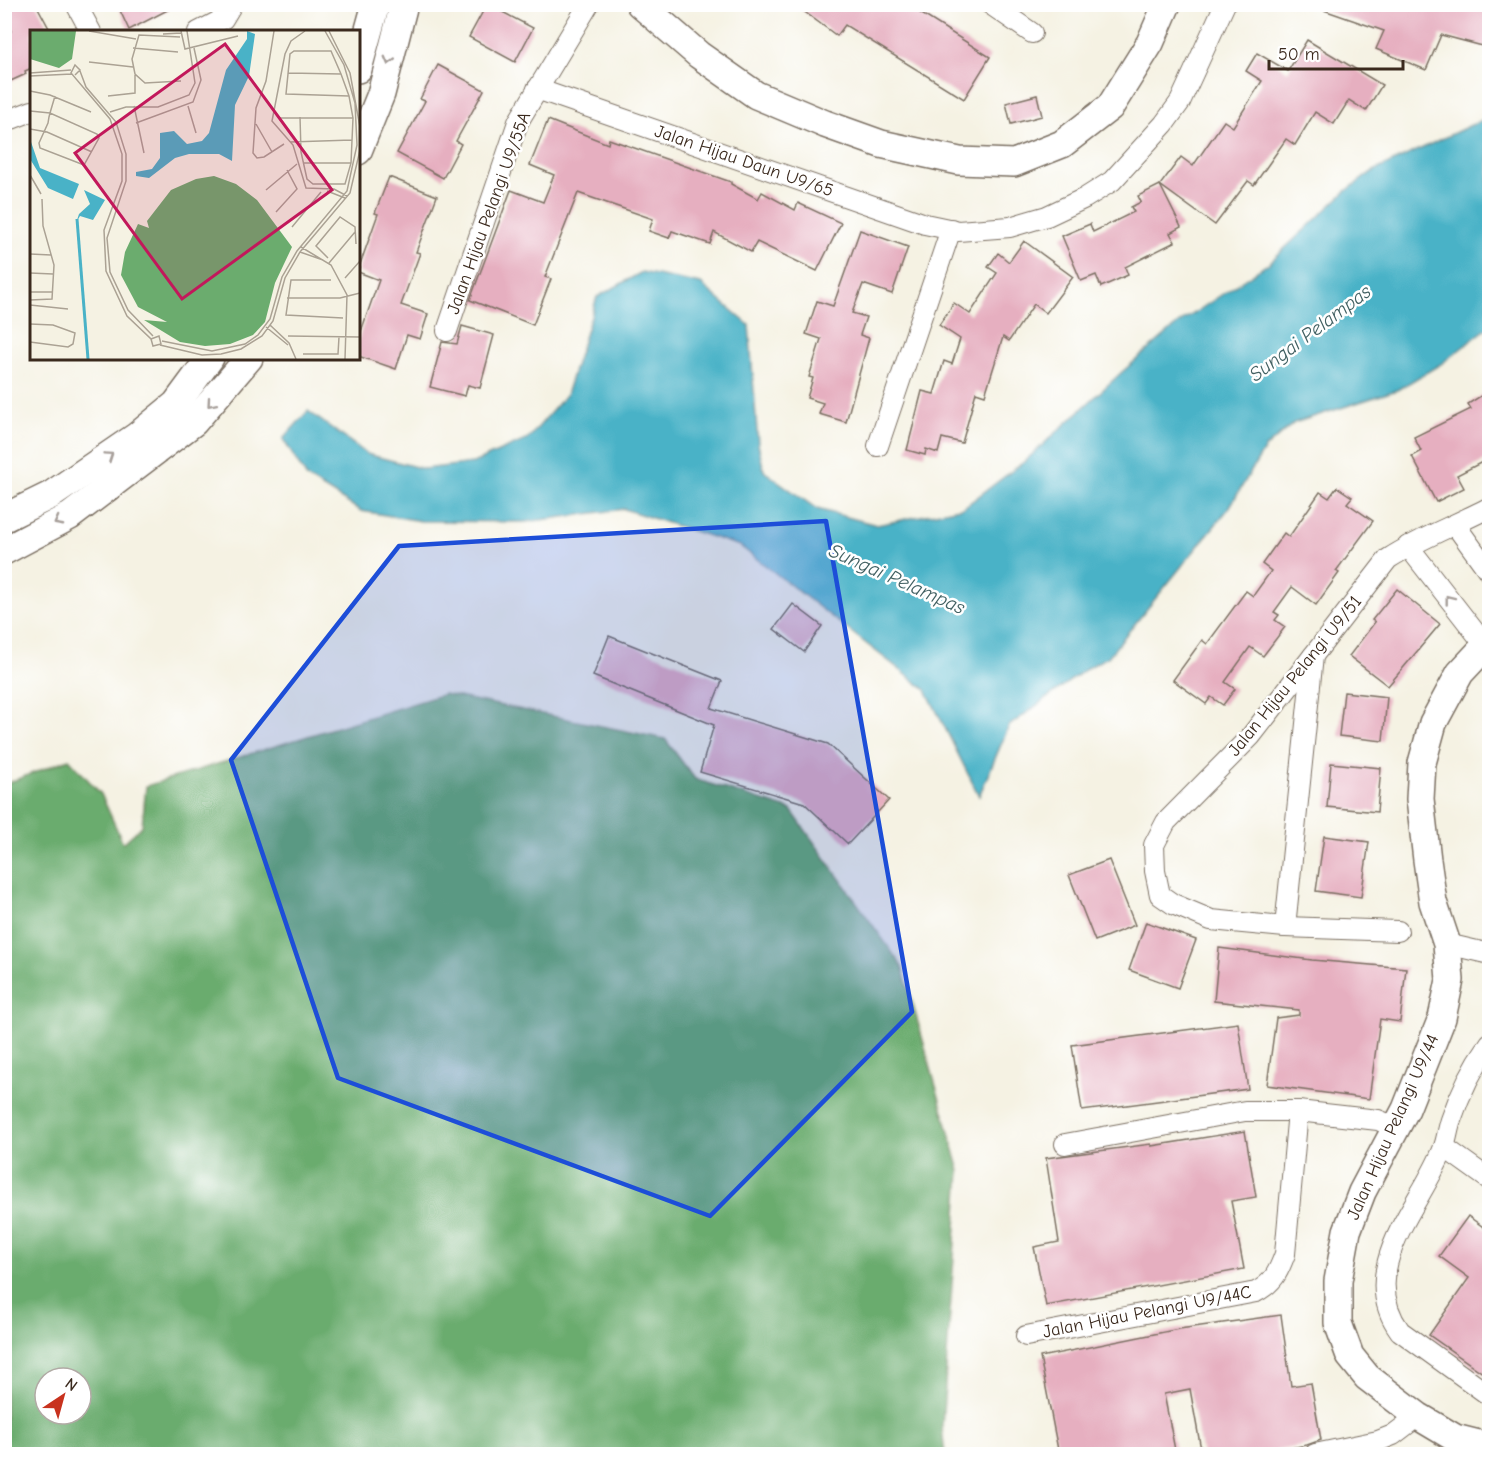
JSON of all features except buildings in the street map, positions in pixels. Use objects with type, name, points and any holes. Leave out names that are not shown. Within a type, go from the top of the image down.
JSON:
[{"type":"street","points":[[76,4],[90,30]]},
{"type":"street","points":[[360,62],[376,4]]},
{"type":"street","points":[[360,146],[381,94],[404,4]]},
{"type":"street","name":"Jalan Hijau Pelangi U9/55A","points":[[447,331],[518,122],[589,4]]},
{"type":"street","points":[[640,4],[699,55],[756,95],[825,124],[881,144],[959,161],[1014,163],[1062,144],[1110,107],[1150,43],[1167,4]]},
{"type":"street","points":[[990,4],[1032,33]]},
{"type":"street","name":"Jalan Hijau Daun U9/65","points":[[537,89],[914,220],[958,231],[1010,227],[1047,216],[1085,198],[1112,181],[1164,124],[1180,102],[1225,4]]},
{"type":"street","points":[[201,30],[228,12]]},
{"type":"street","points":[[7,122],[30,112]]},
{"type":"street","points":[[878,446],[951,229]]},
{"type":"street","points":[[4,518],[51,495],[137,436],[176,404],[209,360]]},
{"type":"street","points":[[4,551],[70,516],[194,422],[247,360]]},
{"type":"street","name":"Jalan Hijau Pelangi U9/51","points":[[1398,931],[1285,927],[1212,920],[1173,904],[1160,895],[1155,872],[1154,844],[1166,822],[1251,736],[1388,559],[1408,546],[1456,526],[1490,507]]},
{"type":"street","points":[[1456,526],[1490,573]]},
{"type":"street","points":[[1408,546],[1487,643]]},
{"type":"street","name":"Jalan Hijau Pelangi U9/44","points":[[1487,643],[1460,673],[1433,723],[1422,763],[1420,799],[1427,860],[1433,902],[1447,944],[1450,980],[1442,1018],[1406,1109],[1362,1192],[1347,1231],[1338,1281],[1338,1323],[1350,1356],[1367,1377],[1460,1446],[1483,1445],[1490,1449]]},
{"type":"street","points":[[1285,927],[1313,656]]},
{"type":"street","points":[[1447,944],[1490,954]]},
{"type":"street","points":[[1490,1043],[1476,1064],[1459,1099],[1444,1147],[1393,1245],[1385,1272],[1386,1298],[1394,1322],[1400,1331],[1490,1396]]},
{"type":"street","points":[[1065,1144],[1245,1111],[1298,1111],[1378,1120],[1395,1127]]},
{"type":"street","name":"Jalan Hijau Pelangi U9/44C","points":[[1026,1336],[1256,1292],[1268,1285],[1279,1269],[1285,1254],[1298,1111]]},
{"type":"street","points":[[1444,1147],[1490,1180]]},
{"type":"street","points":[[1316,1455],[1378,1441],[1392,1435],[1418,1416]]},
{"type":"highlighted area","points":[[826,521],[912,1012],[710,1216],[338,1078],[231,760],[399,546]]},
{"type":"green space","points":[[444,694],[665,739],[695,779],[791,810],[902,966],[960,1171],[942,1427],[945,1454],[5,1454],[5,784],[69,759],[101,794],[123,843],[142,826],[146,786]]},
{"type":"water","name":"Sungai Pelampas","points":[[1489,119],[1489,327],[1441,364],[1397,390],[1294,423],[1265,448],[1229,508],[1108,657],[1089,667],[1009,726],[979,796],[926,690],[740,546],[624,509],[525,522],[421,521],[361,511],[307,478],[283,439],[308,411],[367,454],[424,469],[473,463],[528,439],[566,395],[597,297],[642,272],[701,284],[749,325],[758,444],[764,471],[817,509],[877,525],[964,507],[1025,461],[1178,324],[1269,263],[1346,191],[1372,172],[1471,125]]}]
